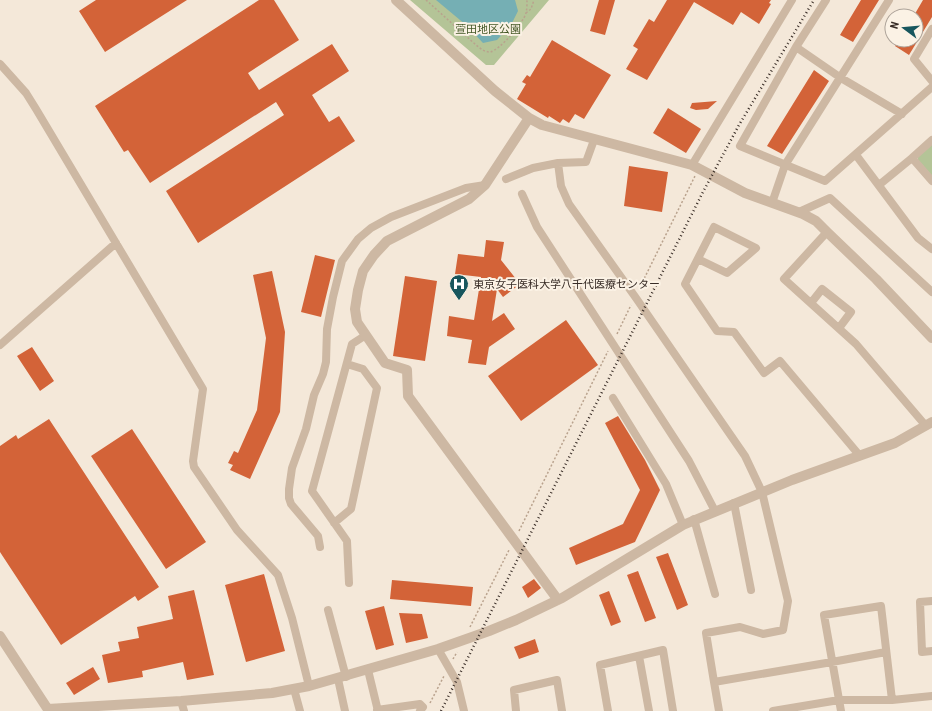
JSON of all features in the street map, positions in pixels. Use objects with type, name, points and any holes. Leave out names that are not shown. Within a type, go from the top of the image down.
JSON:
[{"type":"street","points":[[396,0],[495,91],[529,118],[542,125],[695,167],[745,193],[799,212],[816,221],[876,279],[932,338]]},
{"type":"street","points":[[695,167],[792,0]]},
{"type":"street","points":[[826,0],[796,47],[740,146],[825,181],[932,87]]},
{"type":"street","points":[[772,203],[785,165],[889,0]]},
{"type":"street","points":[[932,30],[914,59],[932,80]]},
{"type":"street","points":[[796,47],[841,78],[902,114]]},
{"type":"street","points":[[0,64],[26,93],[203,389],[193,461],[194,467],[236,530],[278,575],[292,618],[309,686]]},
{"type":"street","points":[[529,118],[485,185],[469,199],[387,241],[374,255],[363,271],[355,309],[357,322],[385,363],[407,370],[408,396],[558,600]]},
{"type":"street","points":[[506,179],[533,168],[558,163],[586,162],[594,140]]},
{"type":"street","points":[[879,185],[932,140]]},
{"type":"street","points":[[856,155],[918,238],[932,249]]},
{"type":"street","points":[[912,158],[932,181]]},
{"type":"street","points":[[558,163],[561,186],[569,204],[745,456],[762,492],[788,601],[784,630],[763,634],[740,627],[706,633],[719,711]]},
{"type":"street","points":[[320,547],[318,536],[291,504],[288,489],[292,468],[306,429],[314,395],[323,374],[326,362],[327,329],[342,261],[358,239],[371,228],[391,217],[466,188],[485,185]]},
{"type":"street","points":[[522,194],[537,227],[688,461],[715,511]]},
{"type":"street","points":[[799,212],[830,198],[932,292]]},
{"type":"street","points":[[698,259],[727,273],[756,248],[714,227],[685,284],[717,331],[734,332],[764,373],[780,361],[860,456]]},
{"type":"street","points":[[0,636],[49,710],[182,706],[309,686],[342,678],[438,649],[516,620],[558,600],[694,519],[792,480],[895,443],[929,424],[856,344],[784,279],[828,232]]},
{"type":"street","points":[[0,345],[116,243]]},
{"type":"street","points":[[811,303],[822,289],[851,312],[839,328]]},
{"type":"street","points":[[349,583],[347,541],[312,491],[352,344],[366,335]]},
{"type":"street","points":[[334,523],[351,509],[377,388],[363,369],[347,364]]},
{"type":"street","points":[[613,398],[666,484],[682,525]]},
{"type":"street","points":[[734,503],[751,590]]},
{"type":"street","points":[[694,519],[715,594]]},
{"type":"street","points":[[932,602],[920,602],[922,652],[932,651]]},
{"type":"street","points":[[841,711],[824,615],[881,606],[892,700]]},
{"type":"street","points":[[328,610],[342,678],[345,711]]},
{"type":"street","points":[[438,649],[457,682],[464,711]]},
{"type":"street","points":[[608,711],[600,665],[663,650],[673,711]]},
{"type":"street","points":[[714,682],[886,652]]},
{"type":"street","points":[[639,656],[649,711]]},
{"type":"street","points":[[368,670],[377,711],[420,704],[423,707],[420,711]]},
{"type":"street","points":[[516,711],[514,690],[557,680],[562,711]]},
{"type":"street","points":[[294,689],[300,711]]},
{"type":"street","points":[[773,711],[839,700],[892,700],[932,696]]},
{"type":"path","points":[[426,0],[481,50],[488,52],[495,51],[503,44],[520,24],[526,13],[531,9],[534,0]]},
{"type":"path","points":[[526,13],[527,0]]},
{"type":"path","points":[[517,535],[680,205],[695,167]]},
{"type":"path","points":[[430,705],[510,549]]},
{"type":"green space","name":"萱田地区公園","points":[[410,0],[549,0],[494,65],[486,65]]},
{"type":"green space","points":[[932,144],[932,176],[918,160],[918,157]]},
{"type":"water","points":[[436,0],[515,0],[518,11],[511,25],[497,40],[483,43],[466,25]]},
{"type":"building","points":[[96,0],[187,0],[105,52],[79,11]]},
{"type":"building","points":[[259,0],[274,0],[299,40],[248,73],[259,90],[332,44],[349,71],[312,95],[329,122],[339,116],[355,141],[198,243],[166,191],[284,115],[276,102],[150,183],[128,150],[124,152],[95,106]]},
{"type":"building","points":[[599,0],[615,0],[605,35],[590,31]]},
{"type":"building","points":[[667,0],[771,0],[769,3],[771,4],[759,24],[741,12],[733,25],[694,2],[647,80],[626,69],[638,49],[633,46],[649,19],[654,22]]},
{"type":"building","points":[[861,0],[879,0],[853,42],[840,35]]},
{"type":"building","points":[[923,0],[932,0],[932,17],[924,30],[924,8],[918,8]]},
{"type":"building","points":[[552,40],[611,75],[584,119],[575,114],[569,123],[563,119],[560,123],[549,116],[548,118],[517,99],[526,84],[522,82],[527,75],[530,77]]},
{"type":"building","points":[[898,48],[913,48],[909,55]]},
{"type":"building","points":[[814,70],[829,81],[782,154],[767,146]]},
{"type":"building","points":[[717,101],[708,109],[696,110],[690,108],[692,103]]},
{"type":"building","points":[[668,108],[701,129],[686,153],[653,133]]},
{"type":"building","points":[[629,166],[668,172],[662,212],[624,206]]},
{"type":"building","points":[[486,240],[504,242],[501,260],[520,284],[503,297],[497,289],[492,321],[504,313],[515,329],[489,347],[486,365],[468,363],[472,340],[447,336],[449,316],[474,320],[481,277],[455,274],[458,254],[484,257]]},
{"type":"building","points":[[315,255],[335,260],[321,317],[301,312]]},
{"type":"building","points":[[272,271],[285,332],[280,412],[250,479],[230,470],[233,465],[228,463],[234,451],[238,453],[257,410],[266,338],[253,275]]},
{"type":"building","points":[[405,276],[437,281],[425,361],[393,356]]},
{"type":"building","points":[[566,320],[598,365],[521,421],[488,376]]},
{"type":"building","points":[[32,347],[54,381],[40,391],[17,356]]},
{"type":"building","points":[[618,416],[645,460],[660,490],[635,542],[576,565],[569,548],[623,524],[640,490],[605,423]]},
{"type":"building","points":[[49,419],[159,587],[138,601],[135,596],[61,645],[0,552],[0,446],[16,435],[18,439]]},
{"type":"building","points":[[132,429],[206,542],[166,569],[91,456]]},
{"type":"building","points":[[668,553],[688,605],[677,610],[656,557]]},
{"type":"building","points":[[638,571],[656,618],[645,622],[627,575]]},
{"type":"building","points":[[264,574],[285,651],[246,662],[225,585]]},
{"type":"building","points":[[534,579],[541,588],[528,598],[522,587]]},
{"type":"building","points":[[392,580],[473,587],[471,606],[390,599]]},
{"type":"building","points":[[194,590],[214,675],[187,680],[183,662],[142,671],[143,677],[108,683],[102,655],[120,651],[118,642],[139,638],[137,627],[173,619],[168,596]]},
{"type":"building","points":[[609,591],[621,622],[611,626],[599,595]]},
{"type":"building","points":[[384,606],[394,645],[376,650],[365,611]]},
{"type":"building","points":[[399,613],[422,614],[428,638],[406,643]]},
{"type":"building","points":[[535,639],[539,652],[519,659],[514,647]]},
{"type":"building","points":[[93,667],[100,679],[74,695],[66,683]]},
{"type":"railway","points":[[441,711],[703,192],[739,125],[814,0]]},
{"type":"place","name":"東京女子医科大学八千代医療センター","points":[[459,301]]}]
